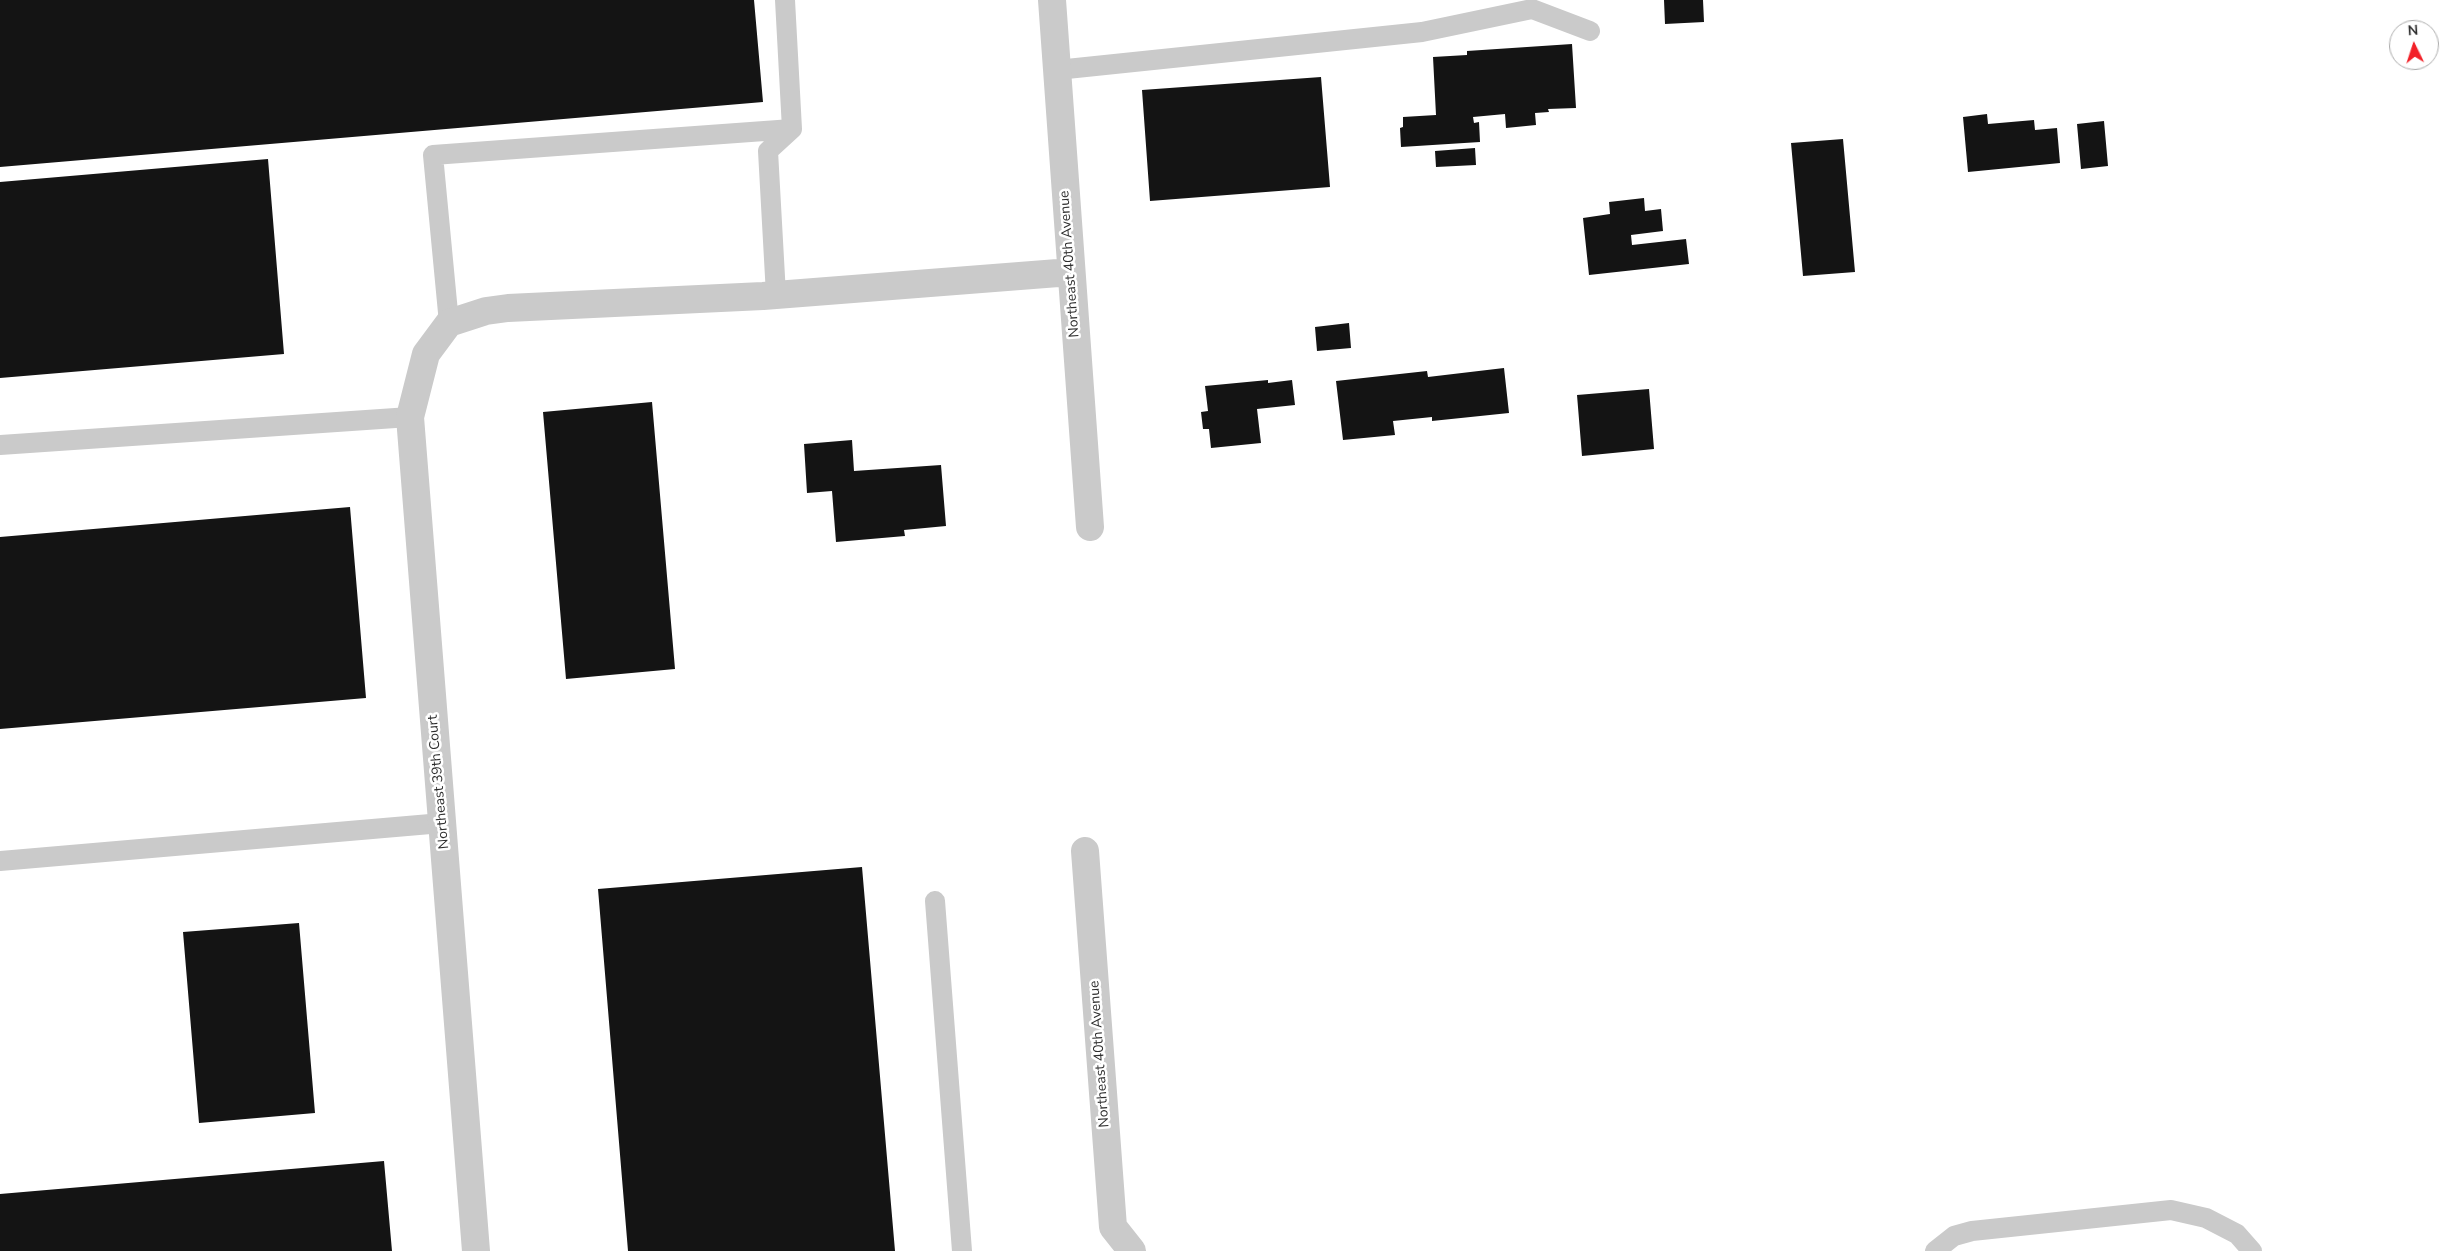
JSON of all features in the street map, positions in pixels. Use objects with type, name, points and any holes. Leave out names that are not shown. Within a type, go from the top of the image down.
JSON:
[{"type":"street","name":"Northeast 40th Avenue","points":[[1052,0],[1090,527]]},
{"type":"street","points":[[449,323],[486,311],[508,308],[776,295],[1071,272]]},
{"type":"street","name":"Northeast 39th Court","points":[[449,323],[426,354],[410,417],[476,1251]]},
{"type":"street","name":"Northeast 40th Avenue","points":[[1085,851],[1113,1227],[1132,1251]]},
{"type":"lane","points":[[785,0],[792,129]]},
{"type":"lane","points":[[1057,70],[1422,32],[1532,9],[1590,31]]},
{"type":"lane","points":[[776,295],[768,151],[792,129]]},
{"type":"lane","points":[[449,323],[433,155],[792,129]]},
{"type":"lane","points":[[0,445],[410,417]]},
{"type":"lane","points":[[0,861],[442,823]]},
{"type":"lane","points":[[935,901],[962,1251]]},
{"type":"lane","points":[[1935,1251],[1954,1236],[1972,1230],[2171,1210],[2206,1218],[2237,1234],[2252,1251]]},
{"type":"building","points":[[0,0],[754,0],[763,102],[0,167]]},
{"type":"building","points":[[1664,0],[1703,0],[1704,22],[1665,24]]},
{"type":"building","points":[[1572,44],[1576,108],[1548,109],[1549,112],[1535,113],[1536,125],[1506,128],[1505,114],[1473,117],[1474,123],[1479,122],[1480,142],[1401,147],[1400,128],[1403,127],[1403,117],[1436,115],[1433,57],[1467,55],[1467,51]]},
{"type":"building","points":[[1321,77],[1330,187],[1150,201],[1142,90]]},
{"type":"building","points":[[1987,114],[1988,124],[2034,120],[2035,130],[2057,128],[2060,163],[1968,172],[1963,117]]},
{"type":"building","points":[[2104,121],[2108,166],[2081,169],[2077,124]]},
{"type":"building","points":[[1843,139],[1855,272],[1803,276],[1791,143]]},
{"type":"building","points":[[1475,148],[1476,165],[1436,167],[1435,151]]},
{"type":"building","points":[[268,159],[284,354],[0,378],[0,182]]},
{"type":"building","points":[[1644,198],[1645,211],[1661,209],[1663,231],[1631,235],[1632,245],[1686,239],[1689,264],[1589,275],[1583,218],[1610,214],[1609,202]]},
{"type":"building","points":[[1349,323],[1351,348],[1317,351],[1315,327]]},
{"type":"building","points":[[1504,368],[1509,413],[1432,421],[1432,417],[1393,421],[1395,435],[1343,440],[1336,381],[1427,371],[1428,377]]},
{"type":"building","points":[[1268,380],[1268,383],[1292,380],[1295,405],[1257,409],[1261,443],[1211,448],[1209,429],[1203,429],[1201,412],[1208,411],[1205,386]]},
{"type":"building","points":[[1649,389],[1654,449],[1582,456],[1577,395]]},
{"type":"building","points":[[652,402],[675,669],[566,679],[543,412]]},
{"type":"building","points":[[852,440],[854,471],[941,465],[946,526],[904,530],[905,536],[836,542],[832,491],[807,493],[804,444]]},
{"type":"building","points":[[350,507],[366,698],[0,729],[0,537]]},
{"type":"building","points":[[862,867],[895,1251],[628,1251],[598,889]]},
{"type":"building","points":[[299,923],[315,1113],[199,1123],[183,932]]},
{"type":"building","points":[[384,1161],[392,1251],[0,1251],[0,1194]]}]
